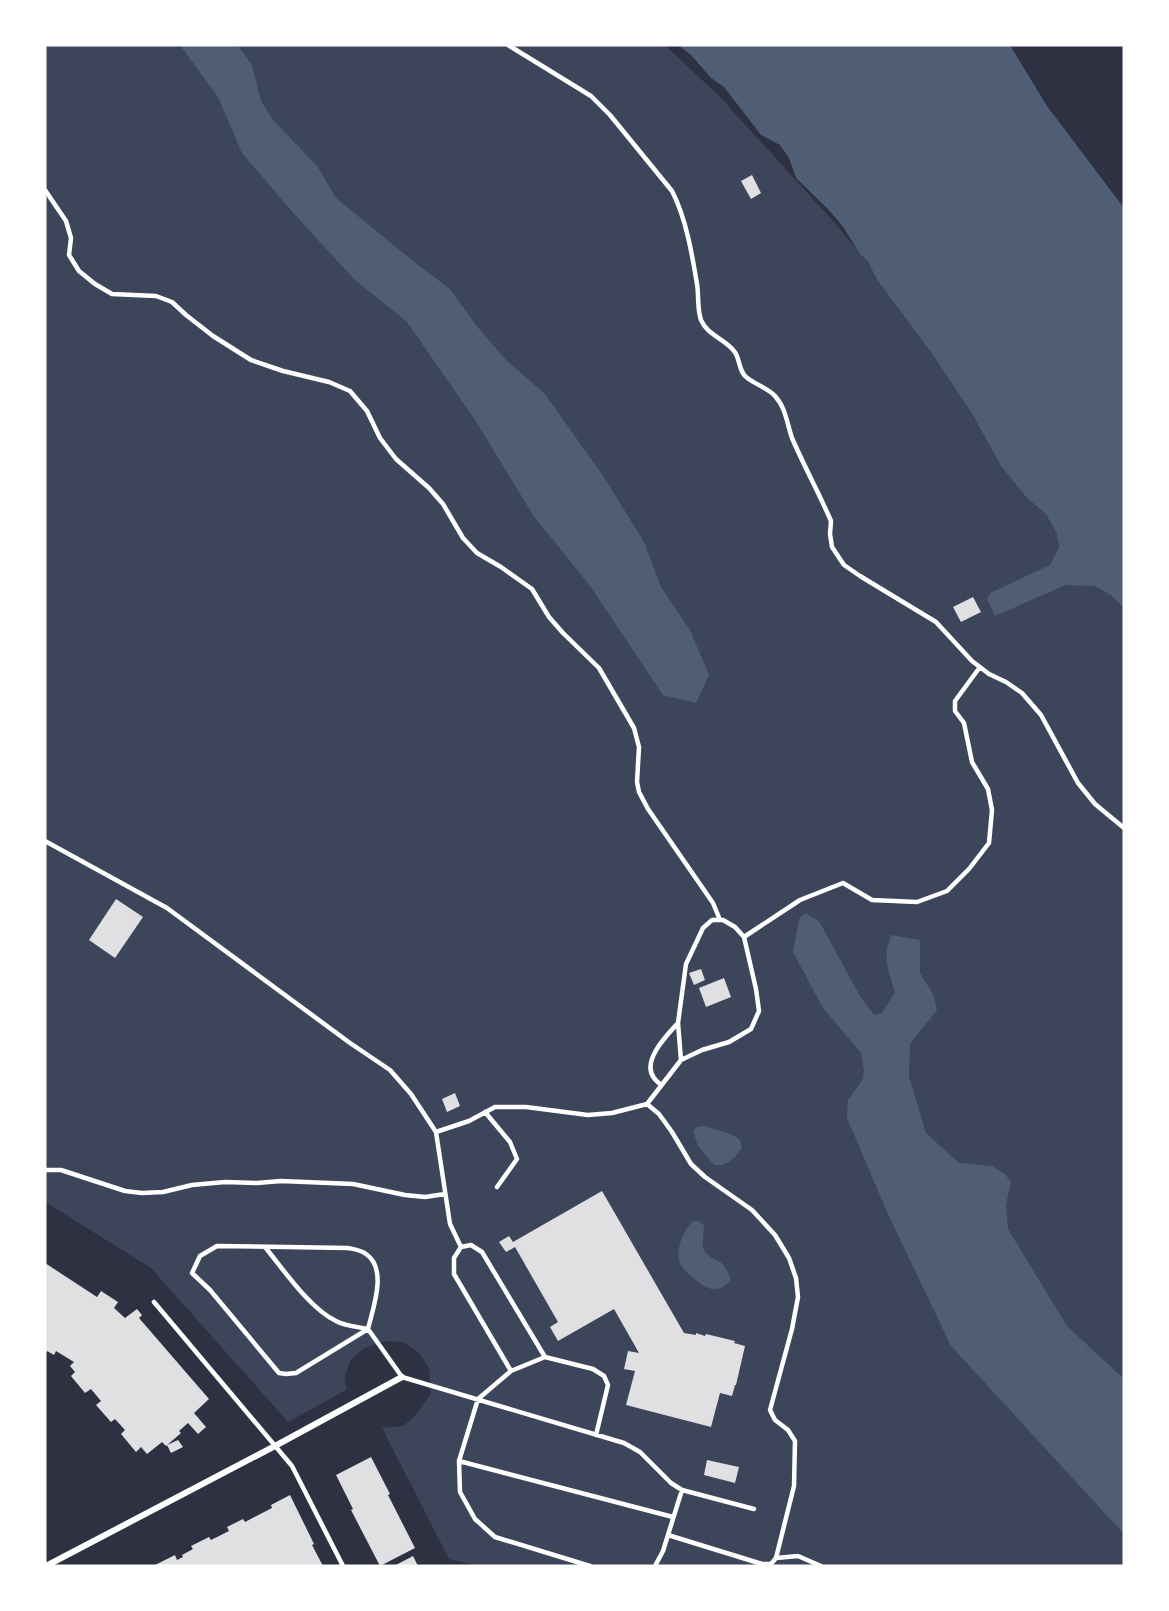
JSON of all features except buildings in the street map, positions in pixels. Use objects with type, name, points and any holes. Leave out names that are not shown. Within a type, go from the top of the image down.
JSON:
[{"type":"street","points":[[46,1566],[402,1377]]},
{"type":"lane","points":[[508,45],[591,96],[610,115],[672,191],[679,204],[690,249],[701,321],[708,330],[733,349],[746,376],[768,390],[783,408],[791,435],[831,521],[832,547],[844,565],[936,622],[972,661],[1022,693],[1041,715],[1078,783],[1095,804],[1124,828]]},
{"type":"lane","points":[[45,190],[66,221],[71,238],[69,255],[79,271],[95,284],[112,294],[156,296],[172,302],[213,336],[251,360],[283,371],[329,382],[350,391],[367,411],[380,438],[396,459],[429,488],[443,504],[463,538],[477,553],[532,589],[549,617],[599,668],[634,728],[639,747],[637,782],[639,792],[648,809],[713,903],[720,920]]},
{"type":"lane","points":[[744,937],[800,900],[843,884],[872,900],[917,902],[947,891],[969,869],[989,843],[992,810],[988,789],[972,762],[964,723],[955,711],[955,701],[980,667]]},
{"type":"lane","points":[[45,841],[167,908],[390,1071],[411,1094],[436,1132],[450,1224],[461,1247]]},
{"type":"lane","points":[[436,1132],[470,1121],[495,1107],[526,1107],[588,1115],[612,1113],[647,1104],[681,1060],[702,1050],[729,1042],[751,1029],[759,1011],[744,937],[735,927],[723,920],[712,920],[704,928],[686,964],[678,1023],[681,1060]]},
{"type":"lane","points":[[661,1085],[653,1077],[650,1068],[652,1059],[658,1045],[678,1023]]},
{"type":"lane","points":[[647,1104],[659,1114],[691,1164],[705,1177],[752,1210],[775,1235],[789,1258],[796,1278],[798,1297],[792,1329],[770,1410],[775,1420],[788,1430],[795,1441],[794,1486],[776,1558],[772,1565],[762,1564],[668,1535]]},
{"type":"lane","points":[[485,1112],[510,1142],[517,1159],[497,1187]]},
{"type":"lane","points":[[45,1170],[61,1170],[125,1191],[142,1193],[164,1192],[192,1185],[225,1182],[281,1181],[353,1184],[425,1197],[445,1194]]},
{"type":"lane","points":[[511,1371],[454,1274],[454,1258],[461,1247],[471,1245],[482,1252],[545,1357]]},
{"type":"lane","points":[[217,1246],[348,1248],[366,1254],[376,1267],[377,1293],[368,1329],[296,1373],[279,1373],[210,1290],[192,1273],[200,1256],[217,1246]]},
{"type":"lane","points":[[265,1247],[315,1306],[336,1322],[368,1329],[402,1377],[624,1443],[640,1452],[671,1483],[682,1490],[754,1509]]},
{"type":"lane","points":[[154,1302],[292,1466],[344,1566]]},
{"type":"lane","points":[[590,1566],[495,1537],[475,1519],[459,1491],[459,1461],[478,1399],[511,1371],[545,1357],[592,1370],[604,1376],[608,1385],[596,1435]]},
{"type":"lane","points":[[459,1461],[673,1517]]},
{"type":"lane","points":[[655,1566],[663,1551],[682,1490]]},
{"type":"lane","points":[[776,1558],[798,1556],[821,1566]]},
{"type":"shaded area","points":[[45,45],[665,45],[721,98],[834,222],[1124,572],[1124,1566],[478,1566],[449,1559],[382,1428],[403,1426],[416,1415],[431,1393],[429,1368],[419,1353],[404,1342],[385,1341],[365,1348],[351,1359],[345,1375],[346,1390],[288,1422],[151,1268],[45,1202]]},
{"type":"shaded area","points":[[180,45],[237,45],[252,65],[261,101],[273,120],[318,167],[336,198],[450,289],[505,359],[545,394],[606,480],[644,542],[661,587],[690,630],[709,675],[696,703],[663,695],[590,586],[533,515],[475,420],[407,322],[355,280],[242,153],[218,97]]},
{"type":"shaded area","points":[[678,45],[1010,45],[1047,106],[1124,208],[1124,608],[1111,595],[1095,586],[1066,585],[995,616],[987,599],[990,593],[1050,565],[1059,547],[1057,534],[1046,514],[1027,498],[1001,466],[973,415],[931,352],[878,281],[868,262],[859,253],[844,228],[796,178],[789,158],[780,145],[761,135],[724,87],[711,78],[691,55]]},
{"type":"shaded area","points":[[805,913],[819,921],[860,996],[874,1015],[882,1013],[895,992],[887,956],[892,935],[920,940],[920,973],[933,994],[937,1010],[910,1044],[909,1076],[926,1133],[959,1163],[992,1166],[1005,1174],[1011,1182],[1006,1205],[1008,1229],[1067,1326],[1124,1379],[1124,1534],[951,1346],[887,1212],[847,1118],[848,1100],[863,1079],[861,1053],[823,1008],[793,952],[799,919]]},
{"type":"shaded area","points":[[706,1126],[740,1140],[742,1147],[737,1155],[723,1165],[714,1165],[698,1146],[693,1131],[697,1127]]},
{"type":"shaded area","points":[[693,1221],[704,1225],[704,1250],[707,1255],[724,1266],[731,1279],[721,1288],[706,1287],[682,1267],[678,1255],[679,1250],[682,1239]]}]
